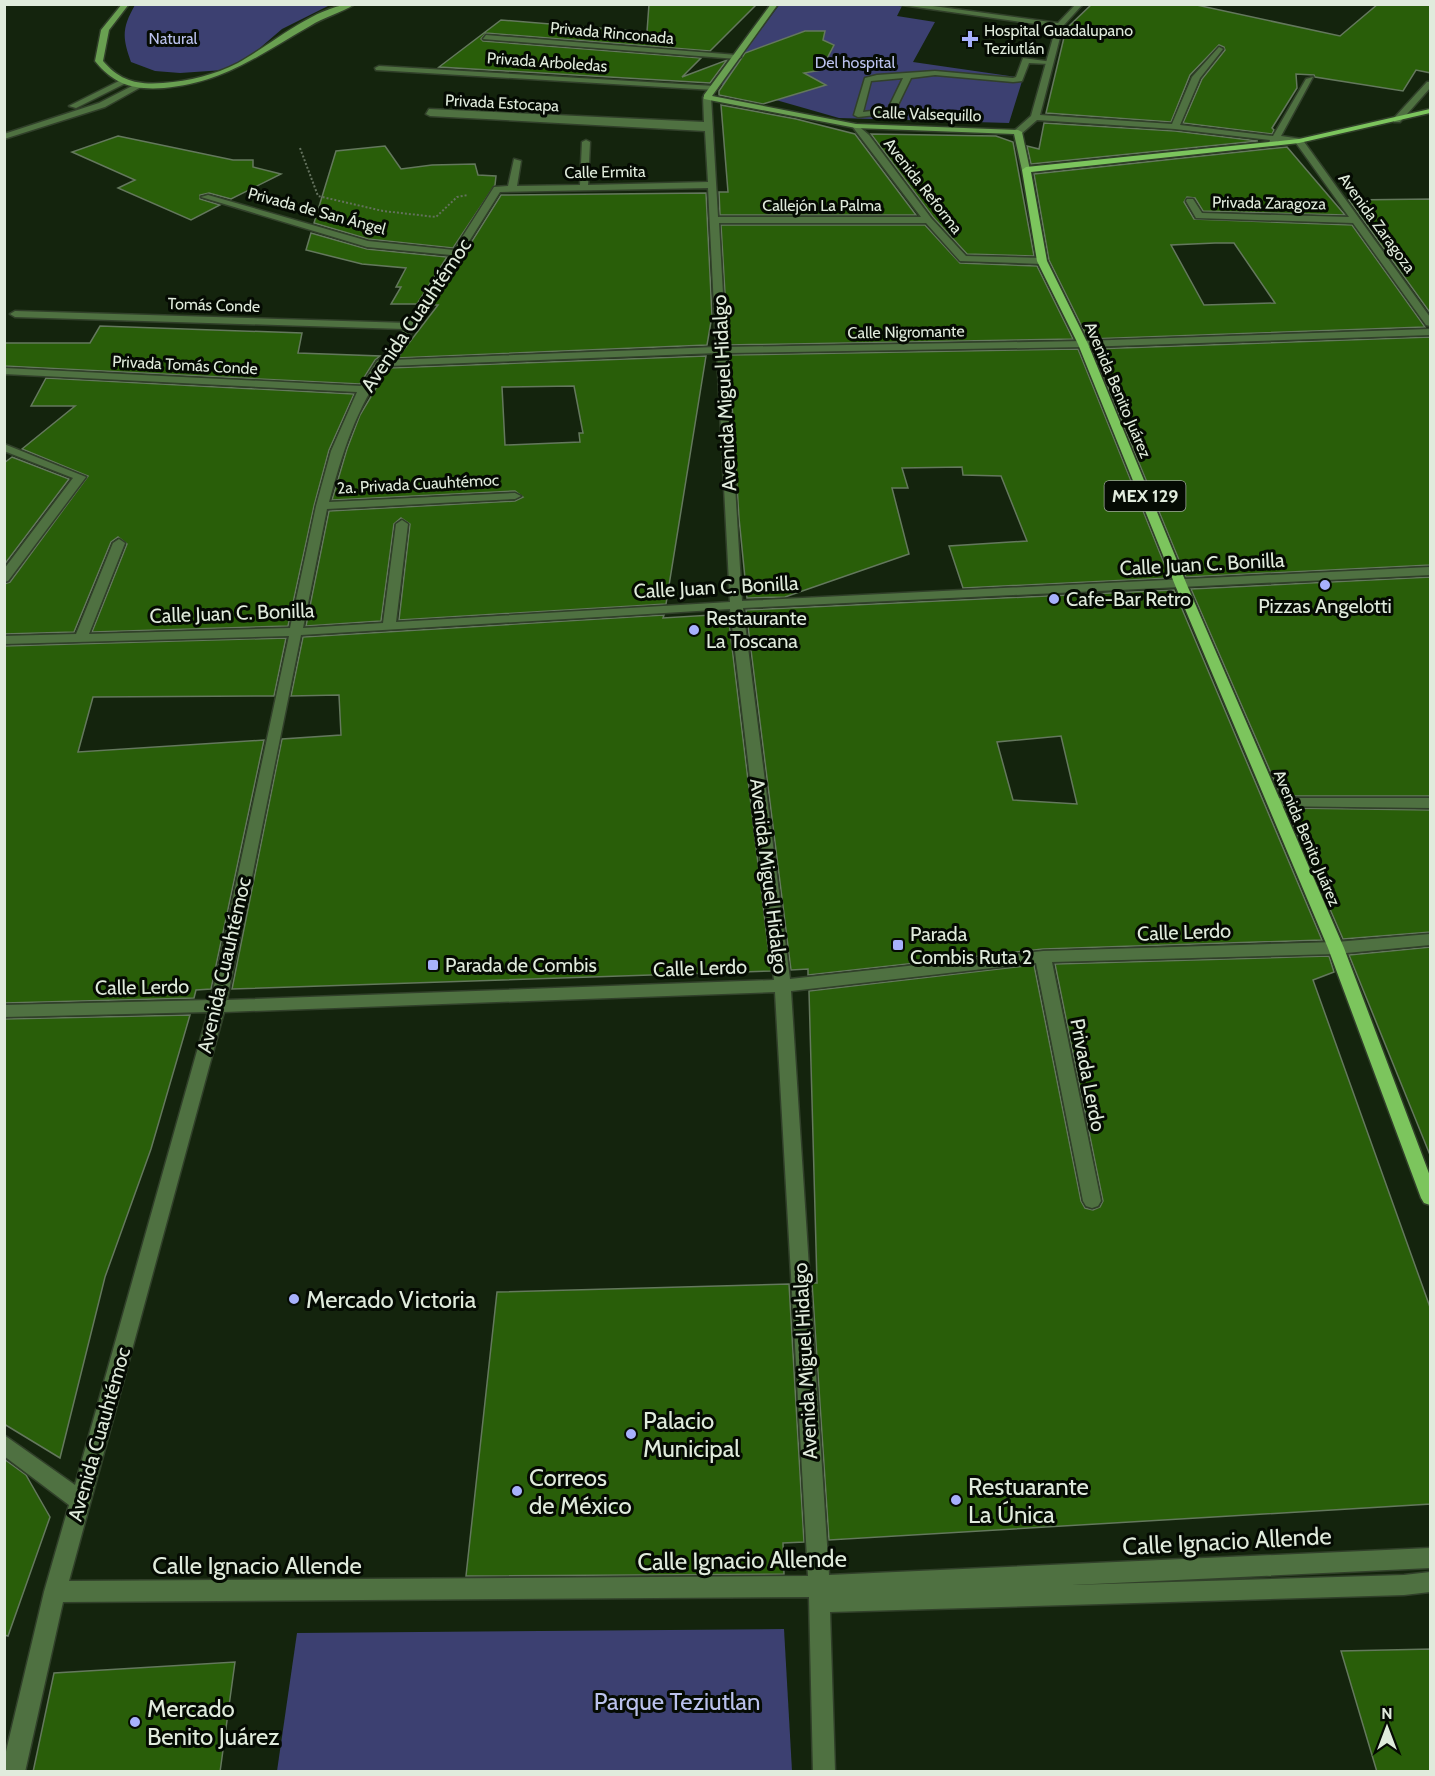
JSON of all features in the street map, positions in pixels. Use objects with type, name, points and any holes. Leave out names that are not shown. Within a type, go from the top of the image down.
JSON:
[{"type":"main road","points":[[126,4],[105,30],[99,61],[111,76],[122,83],[137,87],[184,86],[219,76],[249,62],[310,22],[352,4]]},
{"type":"main road","points":[[775,4],[710,92],[835,123]]},
{"type":"main road","points":[[1018,132],[1026,170],[1274,141],[1299,141],[1431,111]]},
{"type":"main road","name":"Calle Valsequillo","points":[[835,123],[856,126],[1018,132]]},
{"type":"main road","name":"Avenida Benito Juárez","points":[[1026,170],[1042,261],[1083,344],[1181,585],[1336,948],[1431,1198]]},
{"type":"street","points":[[898,4],[1060,25]]},
{"type":"street","points":[[1018,132],[1035,117],[1060,25],[1080,4]]},
{"type":"street","name":"Privada Rinconada","points":[[486,37],[737,57]]},
{"type":"street","points":[[1175,127],[1196,77],[1219,49]]},
{"type":"street","points":[[858,115],[870,79],[935,73],[1019,79],[1028,56],[1050,62]]},
{"type":"street","name":"Privada Arboledas","points":[[379,68],[710,92]]},
{"type":"street","points":[[835,123],[858,115],[891,111],[908,76]]},
{"type":"street","points":[[1035,117],[1175,127],[1274,141],[1310,79]]},
{"type":"street","points":[[4,130],[80,103],[122,83]]},
{"type":"street","points":[[1397,120],[1431,84]]},
{"type":"street","points":[[4,137],[102,105],[137,87]]},
{"type":"street","name":"Avenida Miguel Hidalgo","points":[[710,92],[708,127],[716,220],[736,605],[783,986],[818,1594],[824,1772]]},
{"type":"street","name":"Privada Estocapa","points":[[432,111],[708,127],[430,114],[432,111]]},
{"type":"street","name":"Avenida Reforma","points":[[856,126],[928,220],[963,259],[1042,261]]},
{"type":"street","name":"Avenida Zaragoza","points":[[1299,141],[1431,323]]},
{"type":"street","points":[[584,187],[586,142]]},
{"type":"street","points":[[512,188],[517,161]]},
{"type":"street","name":"Calle Ermita","points":[[497,189],[713,185]]},
{"type":"street","name":"Avenida Cuauhtémoc","points":[[13,1772],[55,1592],[218,1006],[294,632],[322,506],[337,451],[364,389],[381,363],[411,326],[497,189]]},
{"type":"street","name":"Privada de San Ángel","points":[[205,197],[367,244],[458,253]]},
{"type":"street","name":"Privada Zaragoza","points":[[1190,201],[1199,216],[1355,220]]},
{"type":"street","name":"Callejón La Palma","points":[[716,220],[928,220]]},
{"type":"street","name":"Tomás Conde","points":[[15,314],[411,326]]},
{"type":"street","name":"Calle Nigromante","points":[[381,363],[722,350],[1083,344],[1431,332]]},
{"type":"street","name":"Privada Tomás Conde","points":[[4,372],[364,389]]},
{"type":"street","points":[[4,447],[80,477],[4,578]]},
{"type":"street","name":"2a. Privada Cuauhtémoc","points":[[322,506],[515,496]]},
{"type":"street","points":[[389,626],[402,524]]},
{"type":"street","points":[[82,636],[119,543]]},
{"type":"street","name":"Calle Juan C. Bonilla","points":[[4,640],[82,636],[294,632],[736,605],[1431,571]]},
{"type":"street","points":[[1274,803],[1431,803]]},
{"type":"street","name":"Calle Lerdo","points":[[4,1011],[218,1006],[783,986],[1043,957],[1336,948],[1431,939]]},
{"type":"street","name":"Privada Lerdo","points":[[1043,957],[1092,1201]]},
{"type":"street","points":[[4,1444],[81,1502]]},
{"type":"street","name":"Calle Ignacio Allende","points":[[55,1592],[818,1594],[1431,1558]]},
{"type":"street","points":[[818,1594],[890,1601],[1404,1585],[1431,1582]]},
{"type":"path","points":[[300,148],[318,196],[383,211],[436,218],[457,197],[497,189]]},
{"type":"green space","name":"Del hospital","points":[[780,4],[893,4],[902,6],[897,16],[935,22],[913,62],[1023,78],[1009,123],[839,118],[720,84]]},
{"type":"green space","name":"Natural","points":[[135,5],[330,5],[282,29],[241,64],[224,70],[180,73],[155,71],[131,62],[125,33]]},
{"type":"green space","name":"Parque Teziutlan","points":[[784,1629],[792,1771],[277,1771],[297,1633]]},
{"type":"building","points":[[649,4],[757,4],[710,51],[486,33],[481,39],[483,41],[701,58],[682,77],[727,60],[710,83],[439,67],[501,20],[647,32]]},
{"type":"building","points":[[1092,4],[1192,4],[1340,36],[1378,4],[1431,4],[1431,73],[1416,70],[1403,91],[1314,75],[1296,74],[1297,88],[1272,128],[1274,130],[1272,134],[1183,123],[1202,79],[1225,50],[1219,45],[1190,75],[1171,122],[1046,113],[1066,29]]},
{"type":"building","points":[[805,31],[825,31],[823,40],[834,45],[821,70],[804,73],[826,85],[763,104],[719,95],[719,91],[745,53]]},
{"type":"building","points":[[721,105],[796,119],[855,134],[916,215],[720,215],[719,192],[728,192]]},
{"type":"building","points":[[1044,123],[1175,131],[1258,141],[1031,164],[1027,146],[1039,149]]},
{"type":"building","points":[[871,134],[996,136],[1013,142],[1034,256],[967,254],[933,217]]},
{"type":"building","points":[[118,136],[233,160],[253,160],[253,167],[281,174],[231,199],[209,193],[200,195],[200,199],[220,205],[191,220],[118,188],[135,180],[72,152]]},
{"type":"building","points":[[385,146],[401,169],[432,165],[475,164],[478,175],[496,176],[495,185],[453,248],[368,239],[314,223],[336,151]]},
{"type":"building","points":[[1287,147],[1345,215],[1203,211],[1195,198],[1187,197],[1184,202],[1194,219],[1352,225],[1425,327],[1088,339],[1049,260],[1034,174]],"holes":[[[1234,243],[1275,303],[1204,305],[1171,245]]]},
{"type":"building","points":[[706,193],[712,316],[707,345],[396,358],[438,305],[432,305],[501,195]]},
{"type":"building","points":[[1431,199],[1431,314],[1349,200]]},
{"type":"building","points":[[721,225],[925,225],[960,263],[1037,266],[1073,339],[728,345]]},
{"type":"building","points":[[311,233],[367,249],[447,257],[417,304],[391,304],[401,287],[396,287],[406,268],[362,264],[306,250]]},
{"type":"building","points":[[100,326],[302,333],[298,353],[380,356],[360,384],[4,366],[4,343],[90,343]]},
{"type":"building","points":[[1431,337],[1431,565],[1186,577],[1092,349]]},
{"type":"building","points":[[1078,349],[1170,578],[963,588],[949,546],[1027,541],[1001,476],[963,475],[962,467],[902,468],[908,488],[892,488],[909,554],[785,597],[747,598],[739,518],[729,355]]},
{"type":"building","points":[[706,356],[666,604],[399,620],[410,524],[401,518],[394,524],[381,621],[306,626],[329,511],[515,501],[523,497],[515,491],[332,500],[360,415],[388,368]],"holes":[[[574,386],[583,433],[579,433],[580,442],[505,445],[502,387]]]},
{"type":"building","points":[[46,378],[354,394],[329,450],[314,506],[288,626],[92,632],[127,544],[118,537],[111,542],[74,632],[4,634],[4,584],[10,582],[88,476],[22,449],[75,406],[31,406]]},
{"type":"building","points":[[12,457],[69,479],[4,565],[4,463]]},
{"type":"building","points":[[1431,577],[1431,796],[1281,796],[1191,589]]},
{"type":"building","points":[[1174,590],[1322,940],[1043,949],[808,975],[808,969],[791,970],[746,610]],"holes":[[[1061,736],[1077,804],[1013,800],[997,742]]]},
{"type":"building","points":[[728,614],[771,971],[232,989],[282,739],[341,735],[339,695],[291,696],[303,637],[664,615],[663,618]]},
{"type":"building","points":[[286,638],[274,696],[93,697],[78,752],[264,740],[211,989],[196,990],[194,998],[4,1003],[4,646]]},
{"type":"building","points":[[1286,808],[1431,810],[1431,932],[1343,939]]},
{"type":"building","points":[[1431,947],[1431,1154],[1430,1155],[1349,955]]},
{"type":"building","points":[[1329,956],[1334,972],[1313,980],[1431,1310],[1431,1504],[829,1540],[812,1283],[817,1283],[809,991],[1034,965],[1081,1201],[1085,1208],[1093,1210],[1100,1207],[1103,1201],[1055,964]]},
{"type":"building","points":[[190,1015],[151,1149],[105,1277],[60,1458],[4,1424],[4,1019]]},
{"type":"building","name":"Palacio Municipal","points":[[789,1284],[804,1542],[783,1543],[784,1574],[466,1576],[497,1292]]},
{"type":"building","points":[[4,1459],[26,1475],[50,1517],[8,1636],[4,1635]]},
{"type":"building","points":[[1431,1649],[1431,1772],[1377,1772],[1341,1651]]},
{"type":"building","name":"Mercado Benito Juárez","points":[[235,1662],[220,1772],[33,1772],[54,1673]]},
{"type":"place","name":"Hospital Guadalupano Teziutlán","points":[[970,39]]},
{"type":"place","name":"Pizzas Angelotti","points":[[1325,585]]},
{"type":"place","name":"Cafe-Bar Retro","points":[[1054,599]]},
{"type":"place","name":"Restaurante La Toscana","points":[[694,630]]},
{"type":"place","name":"Parada Combis Ruta 2","points":[[898,945]]},
{"type":"place","name":"Parada de Combis","points":[[433,965]]},
{"type":"place","name":"Mercado Victoria","points":[[294,1299]]},
{"type":"place","name":"Palacio Municipal","points":[[631,1434]]},
{"type":"place","name":"Correos de México","points":[[517,1491]]},
{"type":"place","name":"Restuarante La Única","points":[[956,1500]]},
{"type":"place","name":"Mercado Benito Juárez","points":[[135,1722]]}]
